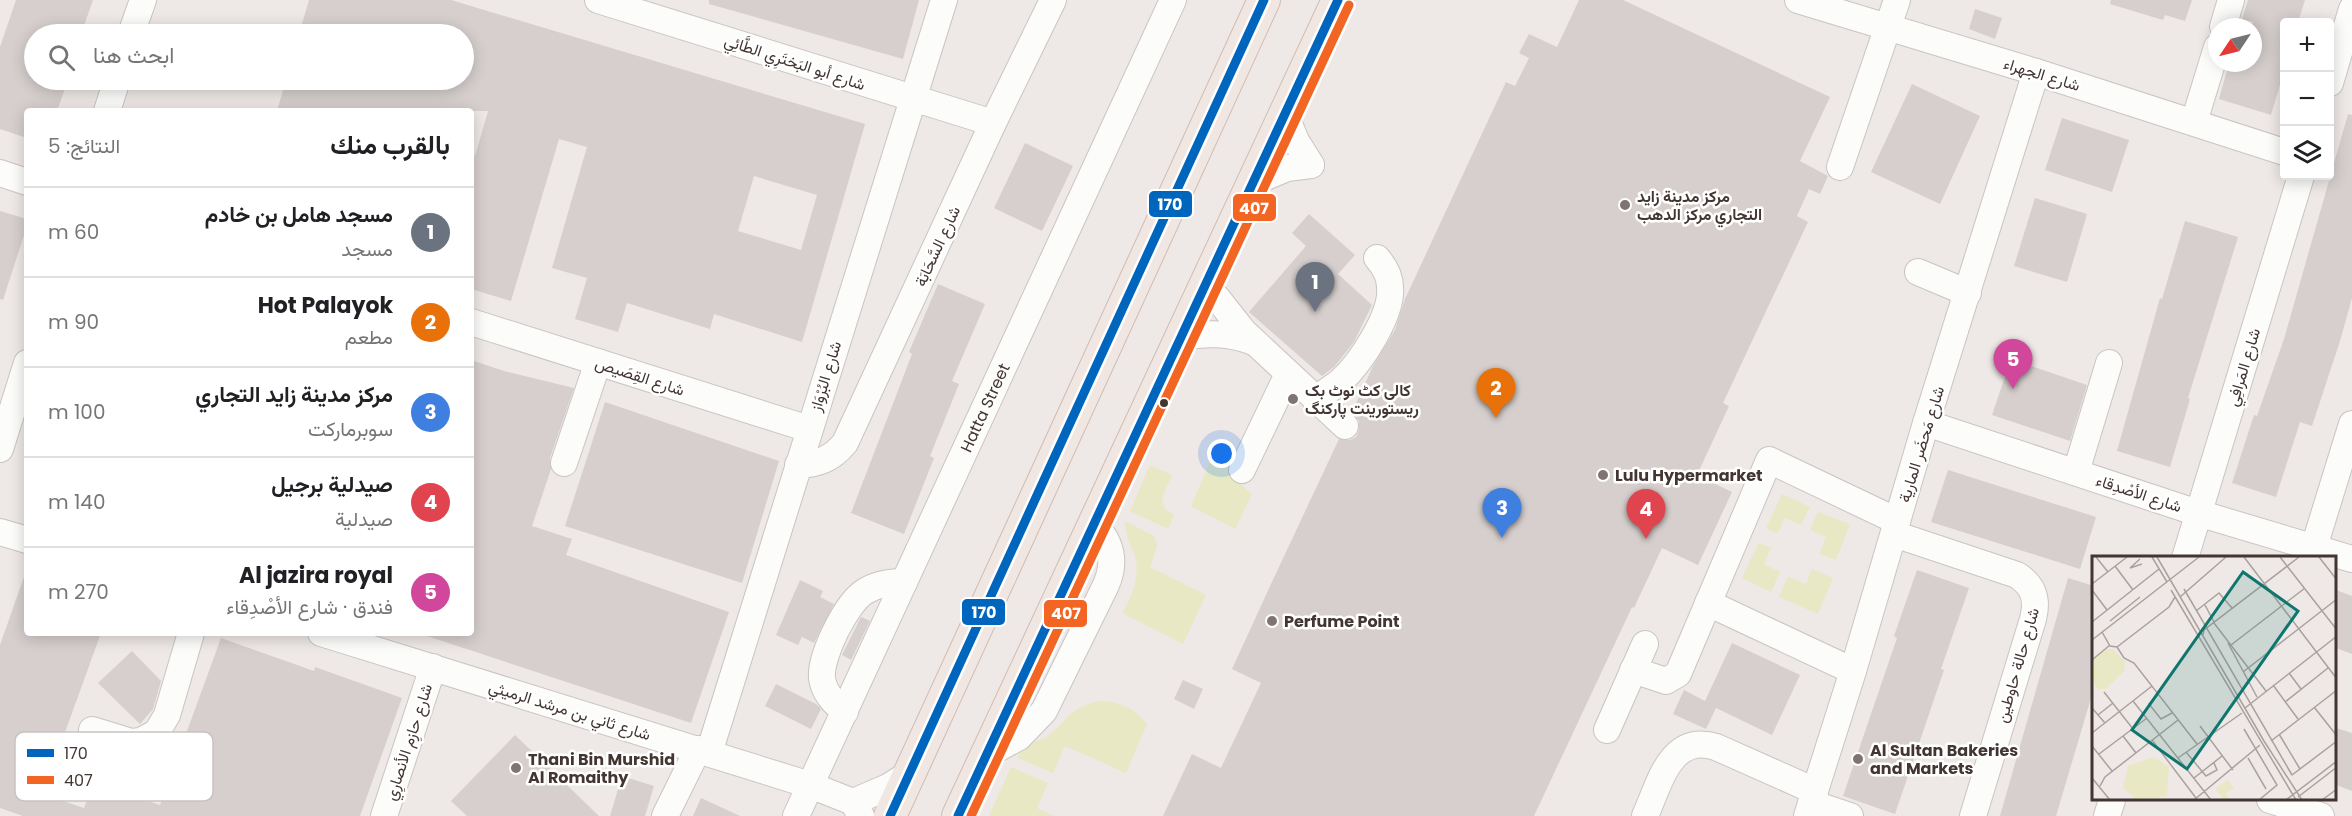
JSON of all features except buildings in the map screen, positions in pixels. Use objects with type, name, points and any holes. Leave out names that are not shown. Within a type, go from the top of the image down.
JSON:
[{"type":"main road","points":[[890,816],[1264,0]]},
{"type":"main road","points":[[958,816],[1338,0]]},
{"type":"street","points":[[135,24],[143,0]]},
{"type":"street","name":"شارع أبو البَختَرِي الطَّائِي","points":[[598,0],[993,123]]},
{"type":"street","name":"شارع البُرْوَاز","points":[[665,816],[703,751],[798,465],[944,0]]},
{"type":"street","name":"شارع السَّحَابَة","points":[[798,465],[828,459],[845,443],[993,123],[1053,0]]},
{"type":"street","name":"Hatta Street","points":[[796,816],[1173,0]]},
{"type":"street","name":"شارع الجهراء","points":[[1798,0],[2036,72],[2280,151]]},
{"type":"street","points":[[1840,167],[1897,0]]},
{"type":"street","points":[[2226,18],[2231,0]]},
{"type":"street","points":[[2333,72],[2352,9]]},
{"type":"street","name":"شارع مَحضَر المارية","points":[[1811,803],[1853,671],[1926,423],[2036,72]]},
{"type":"street","points":[[2194,122],[2209,72]]},
{"type":"street","points":[[108,108],[114,90]]},
{"type":"street","points":[[1254,182],[1287,168],[1311,165],[1296,141],[1285,114]]},
{"type":"street","points":[[0,173],[24,181]]},
{"type":"street","name":"شارع المَرافِي","points":[[2186,556],[2300,180]]},
{"type":"street","points":[[1315,399],[1341,381],[1352,369],[1388,308],[1390,287],[1388,276],[1377,258]]},
{"type":"street","points":[[1918,272],[1968,292]]},
{"type":"street","points":[[1206,284],[1224,309],[1255,343],[1345,426]]},
{"type":"street","name":"شارع القِصَيص","points":[[474,323],[809,429]]},
{"type":"street","points":[[1181,338],[1216,334],[1230,335],[1255,343]]},
{"type":"street","points":[[564,463],[598,362]]},
{"type":"street","points":[[2076,472],[2109,363]]},
{"type":"street","points":[[0,449],[24,373]]},
{"type":"street","points":[[1242,470],[1288,374]]},
{"type":"street","name":"شارع الأصْدِقاء","points":[[1926,423],[2198,513],[2352,559]]},
{"type":"street","points":[[2314,547],[2352,424]]},
{"type":"street","points":[[1633,670],[1666,681],[1673,678],[1682,667],[1769,460],[1895,528]]},
{"type":"street","points":[[988,754],[1019,737],[1044,711],[1106,585],[1112,567],[1110,546],[1104,534],[1094,524]]},
{"type":"street","name":"شارع حالة حاوطين","points":[[1895,528],[2017,575],[2026,581],[2036,599],[2033,620],[1973,816]]},
{"type":"street","points":[[0,532],[24,539]]},
{"type":"street","points":[[845,712],[834,703],[826,691],[822,678],[824,664],[840,623],[846,610],[865,591],[877,585],[904,582]]},
{"type":"street","points":[[1708,603],[1853,671]]},
{"type":"street","points":[[157,732],[167,715],[190,636]]},
{"type":"street","name":"شارع ثاني بن مرشد الرميثي","points":[[331,636],[810,785],[857,809],[880,791],[909,774]]},
{"type":"street","points":[[1607,730],[1645,644]]},
{"type":"street","name":"شارع حازِم الأنصارِي","points":[[384,816],[433,668]]},
{"type":"street","points":[[92,730],[98,732]]},
{"type":"street","points":[[1645,816],[1673,757],[1682,749],[1693,744],[1716,747],[1811,803],[1850,816]]},
{"type":"street","points":[[2106,816],[2112,801]]},
{"type":"street","points":[[2273,801],[2321,816]]},
{"type":"green space","points":[[1216,448],[1232,457],[1237,478],[1252,494],[1235,529],[1191,506]]},
{"type":"green space","points":[[1150,465],[1172,475],[1162,498],[1165,509],[1174,515],[1168,529],[1130,511]]},
{"type":"green space","points":[[1782,494],[1810,507],[1801,525],[1785,518],[1777,534],[1766,528]]},
{"type":"green space","points":[[1818,512],[1850,524],[1836,560],[1819,554],[1826,537],[1810,530]]},
{"type":"green space","points":[[1125,521],[1154,536],[1157,546],[1150,567],[1206,595],[1183,644],[1122,613],[1130,599],[1137,568]]},
{"type":"green space","points":[[1759,543],[1771,548],[1764,564],[1780,572],[1771,592],[1742,578]]},
{"type":"green space","points":[[1812,569],[1833,578],[1818,614],[1779,597],[1788,576],[1806,584]]},
{"type":"green space","points":[[1100,701],[1127,707],[1147,724],[1126,773],[1065,746],[1053,773],[1017,758],[1023,745],[1046,737],[1080,707]]},
{"type":"green space","points":[[1011,767],[1048,783],[1037,808],[1054,816],[989,816]]},
{"type":"transit line","name":"170","points":[[890,816],[1264,0]]},
{"type":"transit line","name":"170","points":[[958,816],[1338,0]]},
{"type":"transit line","name":"407","points":[[971,816],[1349,5]]},
{"type":"place","name":"مركز مدينة زايد التجاري مركز الدهب","points":[[1625,205]]},
{"type":"place","name":"مسجد هامل بن خادم","points":[[1315,312]]},
{"type":"place","name":"Al jazira royal","points":[[2013,389]]},
{"type":"place","name":"کالی کٹ نوٹ بک ریستورینت پارکنگ","points":[[1293,399]]},
{"type":"place","name":"Hot Palayok","points":[[1496,418]]},
{"type":"place","name":"Lulu Hypermarket","points":[[1603,475]]},
{"type":"place","name":"مركز مدينة زايد التجاري","points":[[1502,538]]},
{"type":"place","name":"صيدلية برجيل","points":[[1646,539]]},
{"type":"place","name":"Perfume Point","points":[[1272,621]]},
{"type":"place","name":"Al Sultan Bakeries and Markets","points":[[1858,759]]},
{"type":"place","name":"Thani Bin Murshid Al Romaithy","points":[[516,768]]}]
